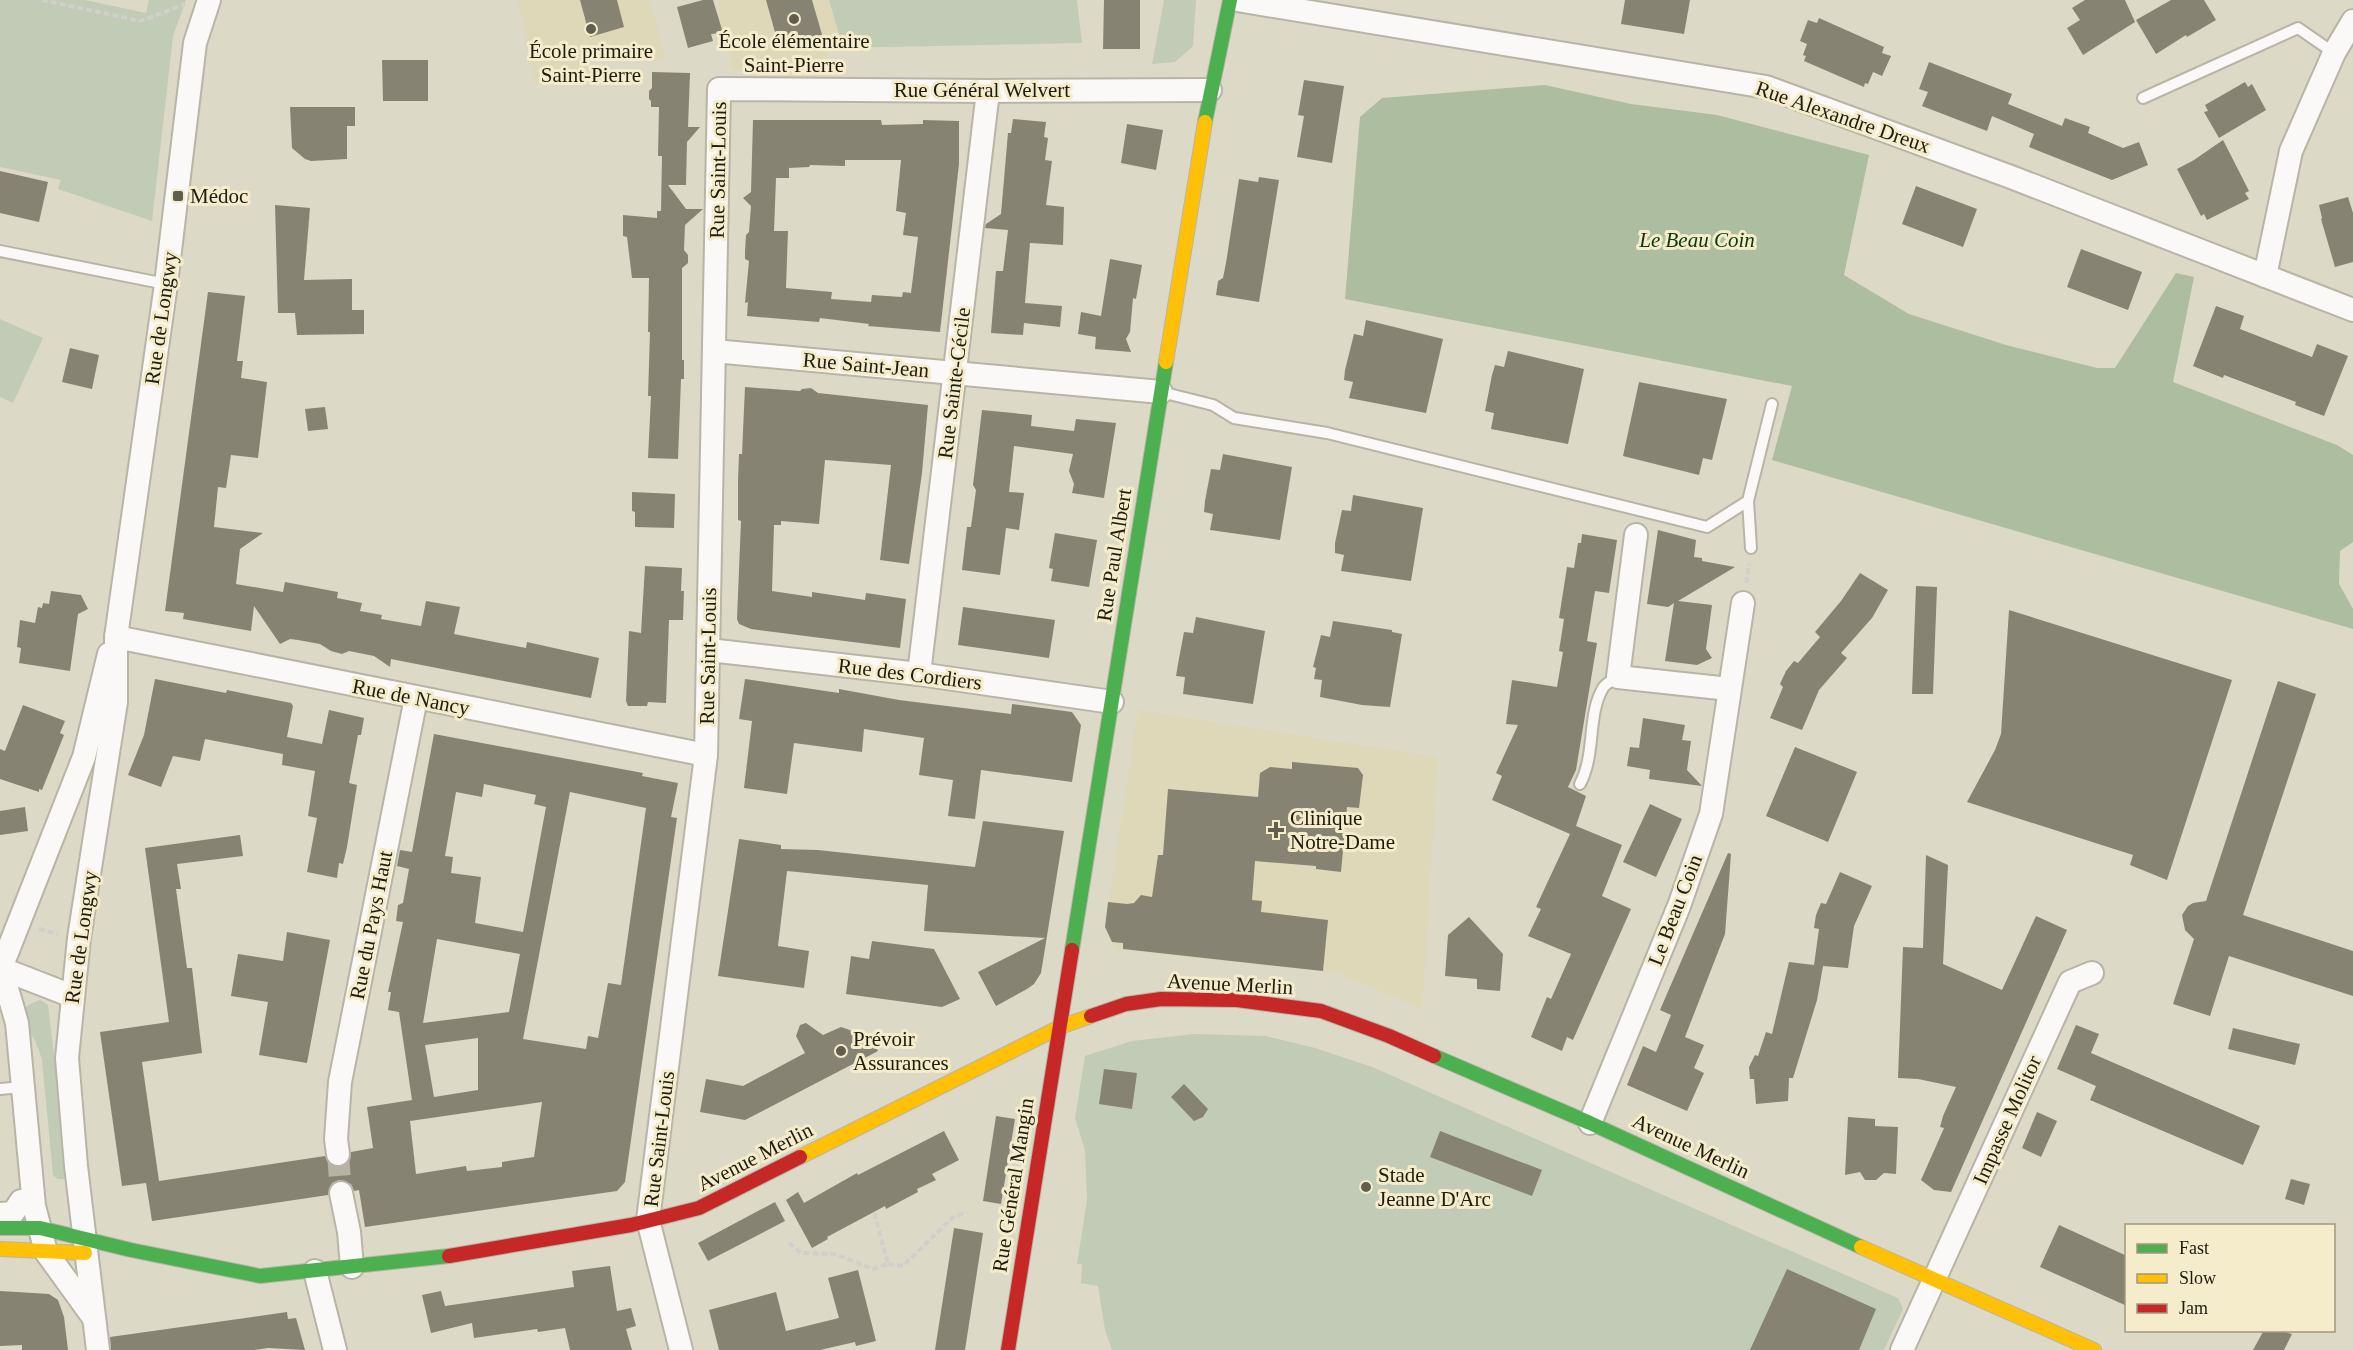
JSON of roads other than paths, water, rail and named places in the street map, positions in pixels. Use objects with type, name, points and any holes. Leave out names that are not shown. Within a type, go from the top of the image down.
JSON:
[{"type":"street","name":"Rue de Longwy","points":[[98,1350],[75,1166],[67,1058],[72,996],[116,702],[116,637],[166,284],[195,43],[209,0]]},
{"type":"street","name":"Rue Paul Albert","points":[[1060,1027],[1210,90],[1230,0]]},
{"type":"street","name":"Rue Alexandre Dreux","points":[[1238,0],[1766,87],[2011,177],[2353,310]]},
{"type":"street","name":"Rue Paul Albert","points":[[1210,90],[1214,11]]},
{"type":"street","points":[[2265,276],[2291,151],[2334,53],[2353,21]]},
{"type":"street","name":"Rue Général Welvert","points":[[719,89],[1210,90]]},
{"type":"street","name":"Rue Saint-Louis","points":[[648,1220],[706,755],[719,89]]},
{"type":"street","name":"Rue Sainte-Cécile","points":[[919,674],[988,91]]},
{"type":"street","name":"Rue Saint-Jean","points":[[714,351],[1161,392]]},
{"type":"street","points":[[1636,535],[1618,676],[1729,688]]},
{"type":"street","name":"Le Beau Coin","points":[[1590,1123],[1679,906],[1711,814],[1743,603]]},
{"type":"street","name":"Rue de Longwy","points":[[0,968],[84,757],[106,660],[116,637]]},
{"type":"street","name":"Rue de Nancy","points":[[116,637],[706,755]]},
{"type":"street","name":"Rue des Cordiers","points":[[709,650],[919,674],[1112,702]]},
{"type":"street","name":"Rue du Pays Haut","points":[[338,1154],[336,1139],[340,1082],[416,698]]},
{"type":"street","points":[[0,968],[72,996]]},
{"type":"street","points":[[0,968],[17,1023],[31,1055],[49,1216],[45,1252],[94,1318]]},
{"type":"street","name":"Impasse Molitor","points":[[1902,1350],[2070,982],[2092,973]]},
{"type":"street","name":"Avenue Merlin","points":[[10,1250],[45,1252],[85,1246],[131,1250],[260,1276],[438,1258],[631,1225],[699,1208],[1060,1027],[1126,1004],[1161,999],[1236,1000],[1321,1011],[1389,1036],[1590,1123],[1934,1280],[2094,1350]]},
{"type":"street","points":[[3,1225],[20,1221],[21,1201],[5,1088],[17,1023]]},
{"type":"street","name":"Rue Général Mangin","points":[[1008,1350],[1060,1027]]},
{"type":"street","points":[[341,1193],[349,1232],[352,1267]]},
{"type":"street","points":[[648,1220],[681,1350]]},
{"type":"street","points":[[3,1225],[49,1230],[72,1247],[85,1246]]},
{"type":"street","points":[[3,1225],[10,1250]]},
{"type":"street","points":[[315,1270],[335,1350]]},
{"type":"lane","points":[[2143,99],[2298,28],[2334,53]]},
{"type":"lane","points":[[0,250],[166,284]]},
{"type":"lane","points":[[1161,392],[1213,405],[1234,418],[1327,433],[1707,527],[1748,501]]},
{"type":"lane","points":[[1751,548],[1748,501],[1772,404]]},
{"type":"lane","points":[[1580,784],[1587,772],[1597,703],[1604,685],[1618,676]]},
{"type":"tunnel","points":[[338,1154],[341,1193]]},
{"type":"place","name":"École élémentaire Saint-Pierre","points":[[794,19]]},
{"type":"place","name":"École primaire Saint-Pierre","points":[[591,29]]},
{"type":"place","name":"Médoc","points":[[178,196]]},
{"type":"place","name":"Clinique Notre-Dame","points":[[1276,830]]},
{"type":"place","name":"Prévoir Assurances","points":[[841,1051]]},
{"type":"place","name":"Stade Jeanne D'Arc","points":[[1366,1187]]}]
